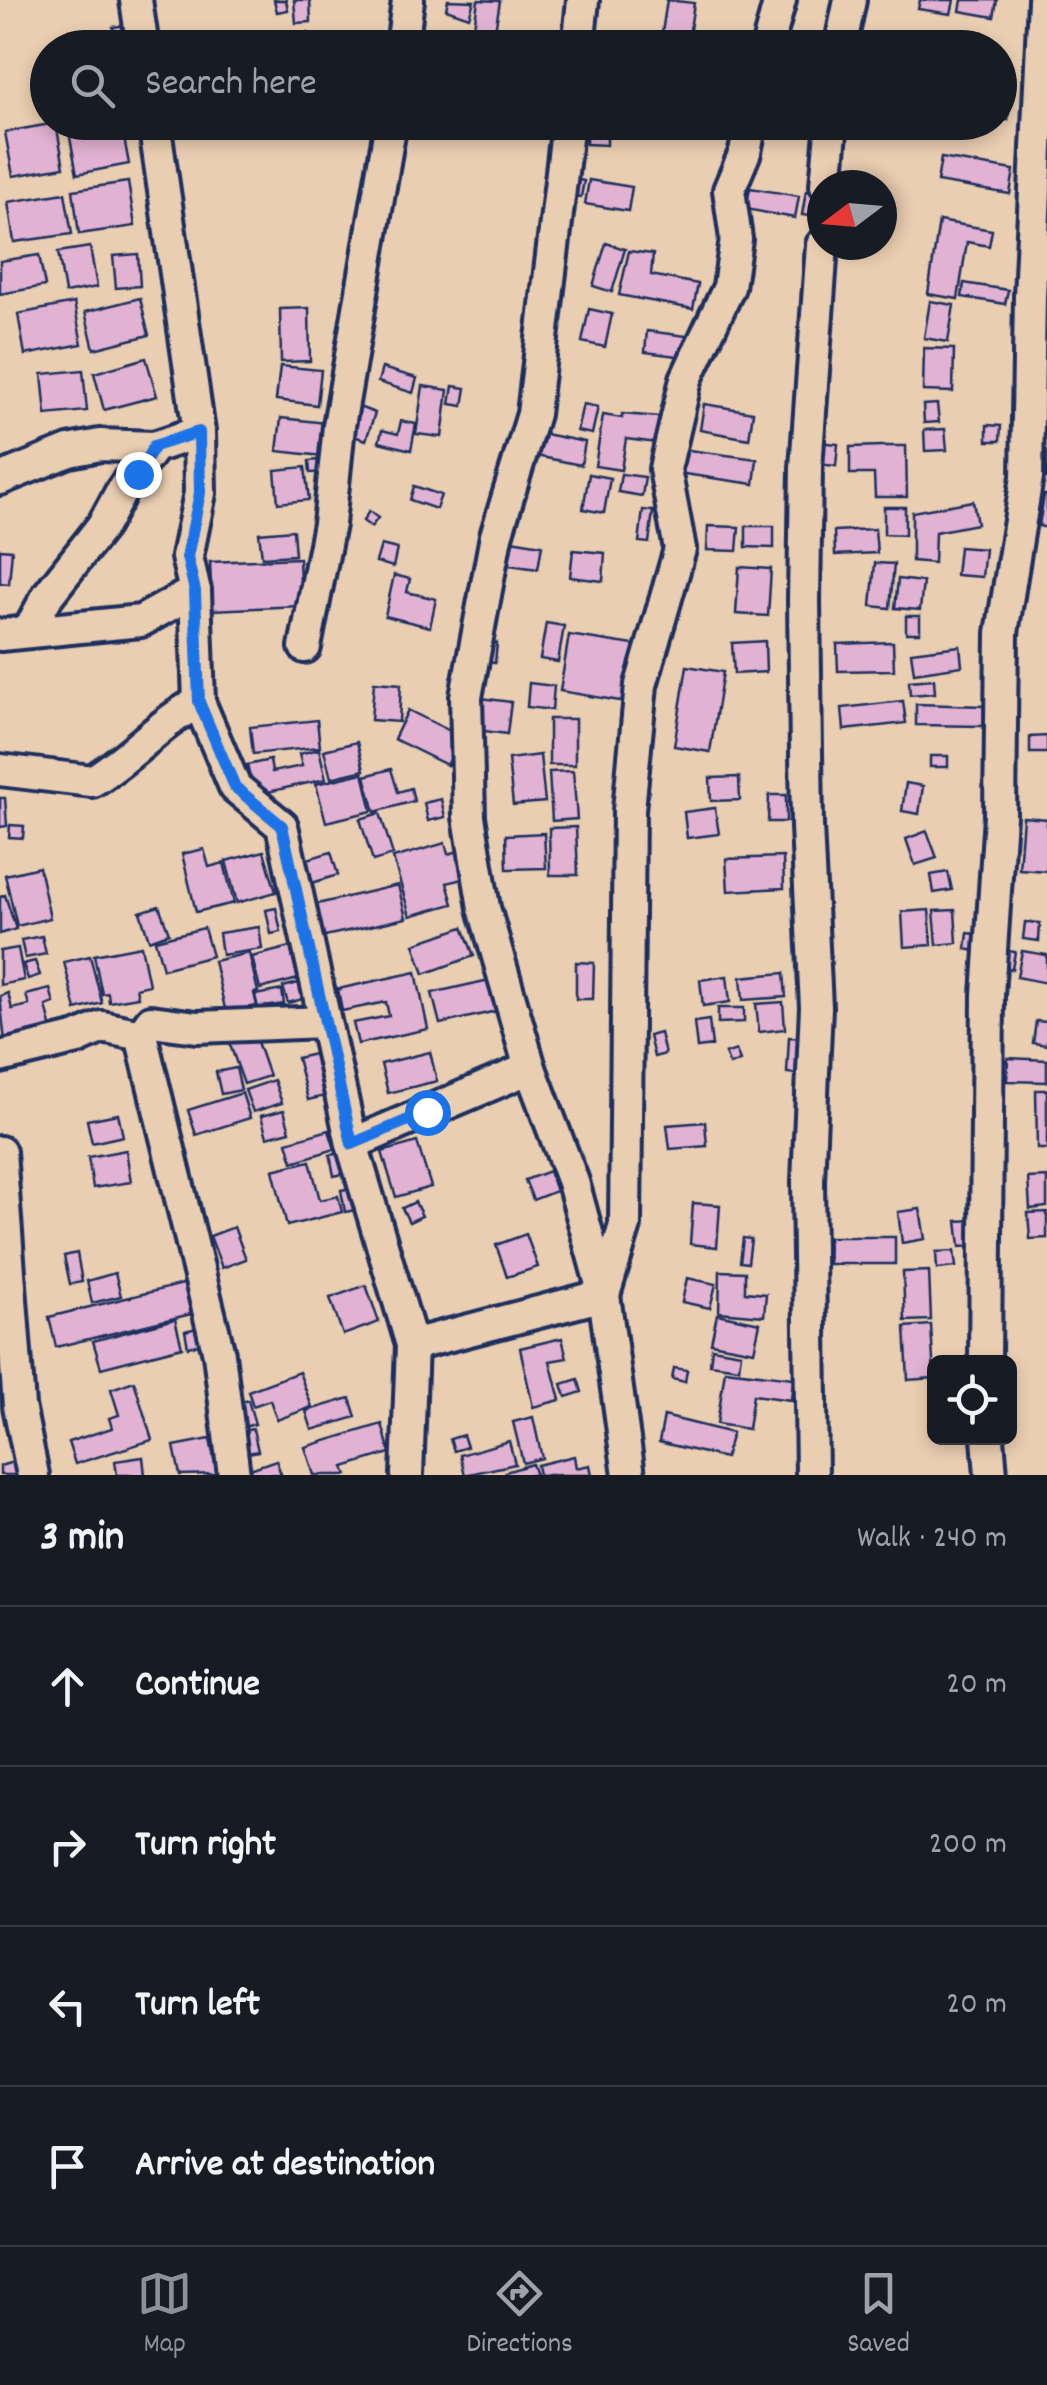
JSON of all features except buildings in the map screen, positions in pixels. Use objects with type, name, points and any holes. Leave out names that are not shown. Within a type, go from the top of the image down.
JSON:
[{"type":"street","points":[[136,0],[140,30]]},
{"type":"street","points":[[404,30],[408,0]]},
{"type":"street","points":[[580,30],[583,0]]},
{"type":"street","points":[[772,30],[780,0]]},
{"type":"street","points":[[844,30],[850,0]]},
{"type":"street","points":[[985,1355],[988,995],[1000,816],[1002,633],[1027,477],[1030,298],[1044,128],[1044,0]]},
{"type":"street","points":[[157,140],[199,432],[200,493],[187,557],[195,591],[199,702],[235,787],[282,826],[352,1144],[412,1345],[407,1475]]},
{"type":"street","points":[[305,647],[329,524],[339,426],[388,140]]},
{"type":"street","points":[[566,140],[533,414],[496,536],[466,697],[469,817],[484,908],[530,1068],[573,1182],[604,1295],[629,1475]]},
{"type":"street","points":[[604,1295],[625,1225],[629,810],[641,685],[680,549],[665,468],[686,379],[729,287],[736,240],[729,190],[747,140]]},
{"type":"street","points":[[827,170],[830,140]]},
{"type":"street","points":[[812,1475],[808,1180],[816,1007],[806,827],[804,601],[806,468],[821,260]]},
{"type":"street","points":[[0,480],[69,451],[100,446],[154,446],[199,432]]},
{"type":"street","points":[[14,633],[104,525],[122,490],[154,446]]},
{"type":"street","points":[[14,633],[141,621],[195,591]]},
{"type":"street","points":[[0,770],[92,781],[140,749],[170,718],[199,702]]},
{"type":"street","points":[[141,1034],[151,1021],[197,1026],[324,1022]]},
{"type":"street","points":[[0,1057],[78,1038],[102,1027],[141,1034]]},
{"type":"street","points":[[141,1034],[219,1354],[234,1475]]},
{"type":"street","points":[[352,1144],[530,1068]]},
{"type":"street","points":[[0,1152],[10,1409],[33,1475]]},
{"type":"street","points":[[412,1345],[604,1295]]},
{"type":"street","points":[[989,1445],[991,1475]]},
{"type":"route","points":[[138,474],[154,446],[199,432],[200,493],[187,557],[195,591],[199,702],[235,787],[282,826],[352,1144],[427,1112]]}]
